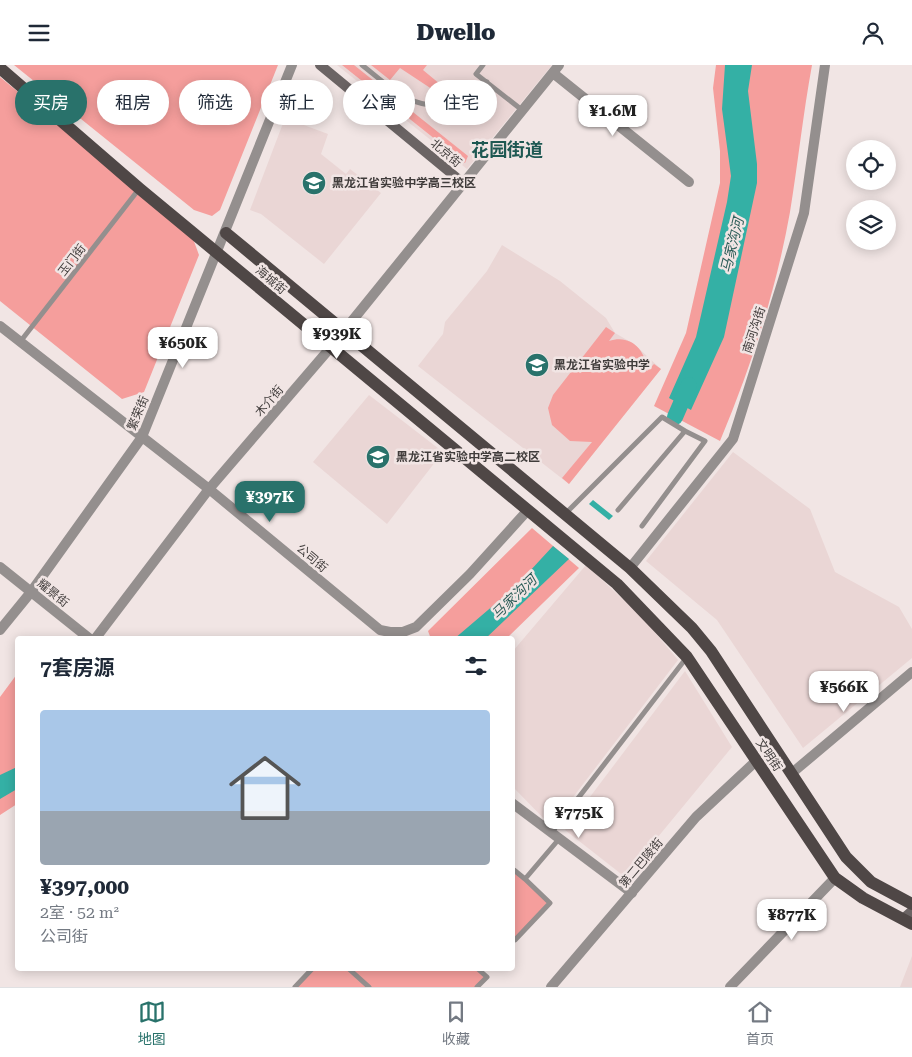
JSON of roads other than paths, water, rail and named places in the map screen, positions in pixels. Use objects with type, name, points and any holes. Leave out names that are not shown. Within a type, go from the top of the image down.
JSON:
[{"type":"main road","name":"北京街","points":[[320,65],[463,183]]},
{"type":"main road","name":"海城街","points":[[0,68],[140,189],[618,584]]},
{"type":"main road","name":"海城街","points":[[226,233],[565,514]]},
{"type":"main road","name":"文明街","points":[[565,514],[630,568],[692,628],[711,651],[857,870],[870,882],[912,904]]},
{"type":"main road","name":"文明街","points":[[618,584],[687,657],[835,877],[863,898],[909,918]]},
{"type":"street","name":"繁荣街","points":[[0,630],[31,592],[142,437],[226,233],[292,65]]},
{"type":"street","name":"南河沟街","points":[[630,568],[733,439],[804,213],[825,65]]},
{"type":"street","name":"木介街","points":[[97,636],[209,489],[331,347],[556,69]]},
{"type":"street","points":[[556,69],[689,182]]},
{"type":"street","name":"公司街","points":[[0,326],[209,489],[380,630],[390,633],[403,632],[416,627],[470,574],[528,509]]},
{"type":"street","name":"耀景街","points":[[0,567],[86,636]]},
{"type":"street","points":[[792,773],[912,672]]},
{"type":"street","name":"第二巴陵街","points":[[551,987],[696,817],[756,761]]},
{"type":"street","points":[[515,805],[632,893]]},
{"type":"street","points":[[730,987],[835,877]]},
{"type":"lane","points":[[362,65],[405,99],[425,104]]},
{"type":"lane","points":[[483,65],[476,74],[484,80]]},
{"type":"lane","points":[[497,90],[523,111]]},
{"type":"lane","name":"玉门街","points":[[20,343],[140,189]]},
{"type":"lane","points":[[565,514],[662,417],[705,441],[642,526]]},
{"type":"lane","points":[[618,510],[685,431]]},
{"type":"lane","points":[[525,879],[687,657]]},
{"type":"lane","points":[[515,872],[550,903],[515,941]]},
{"type":"lane","points":[[295,987],[310,971]]},
{"type":"lane","points":[[351,971],[369,987]]},
{"type":"lane","points":[[477,987],[487,977],[480,971]]},
{"type":"water","points":[[725,65],[752,65],[748,91],[757,164],[757,183],[724,337],[691,410],[669,398],[696,337],[727,202],[731,176],[722,109]]},
{"type":"water","points":[[593,500],[613,516],[609,520],[589,504]]},
{"type":"water","points":[[553,546],[569,559],[488,636],[458,636],[516,586]]},
{"type":"water","points":[[15,768],[15,790],[0,799],[0,775]]},
{"type":"waterway","name":"马家沟河","points":[[675,417],[689,385]]},
{"type":"place","name":"黑龙江省实验中学高三校区","points":[[314,183]]},
{"type":"place","name":"黑龙江省实验中学","points":[[537,365]]},
{"type":"place","name":"黑龙江省实验中学高二校区","points":[[378,457]]},
{"type":"district","name":"花园街道","points":[[507,149]]}]
